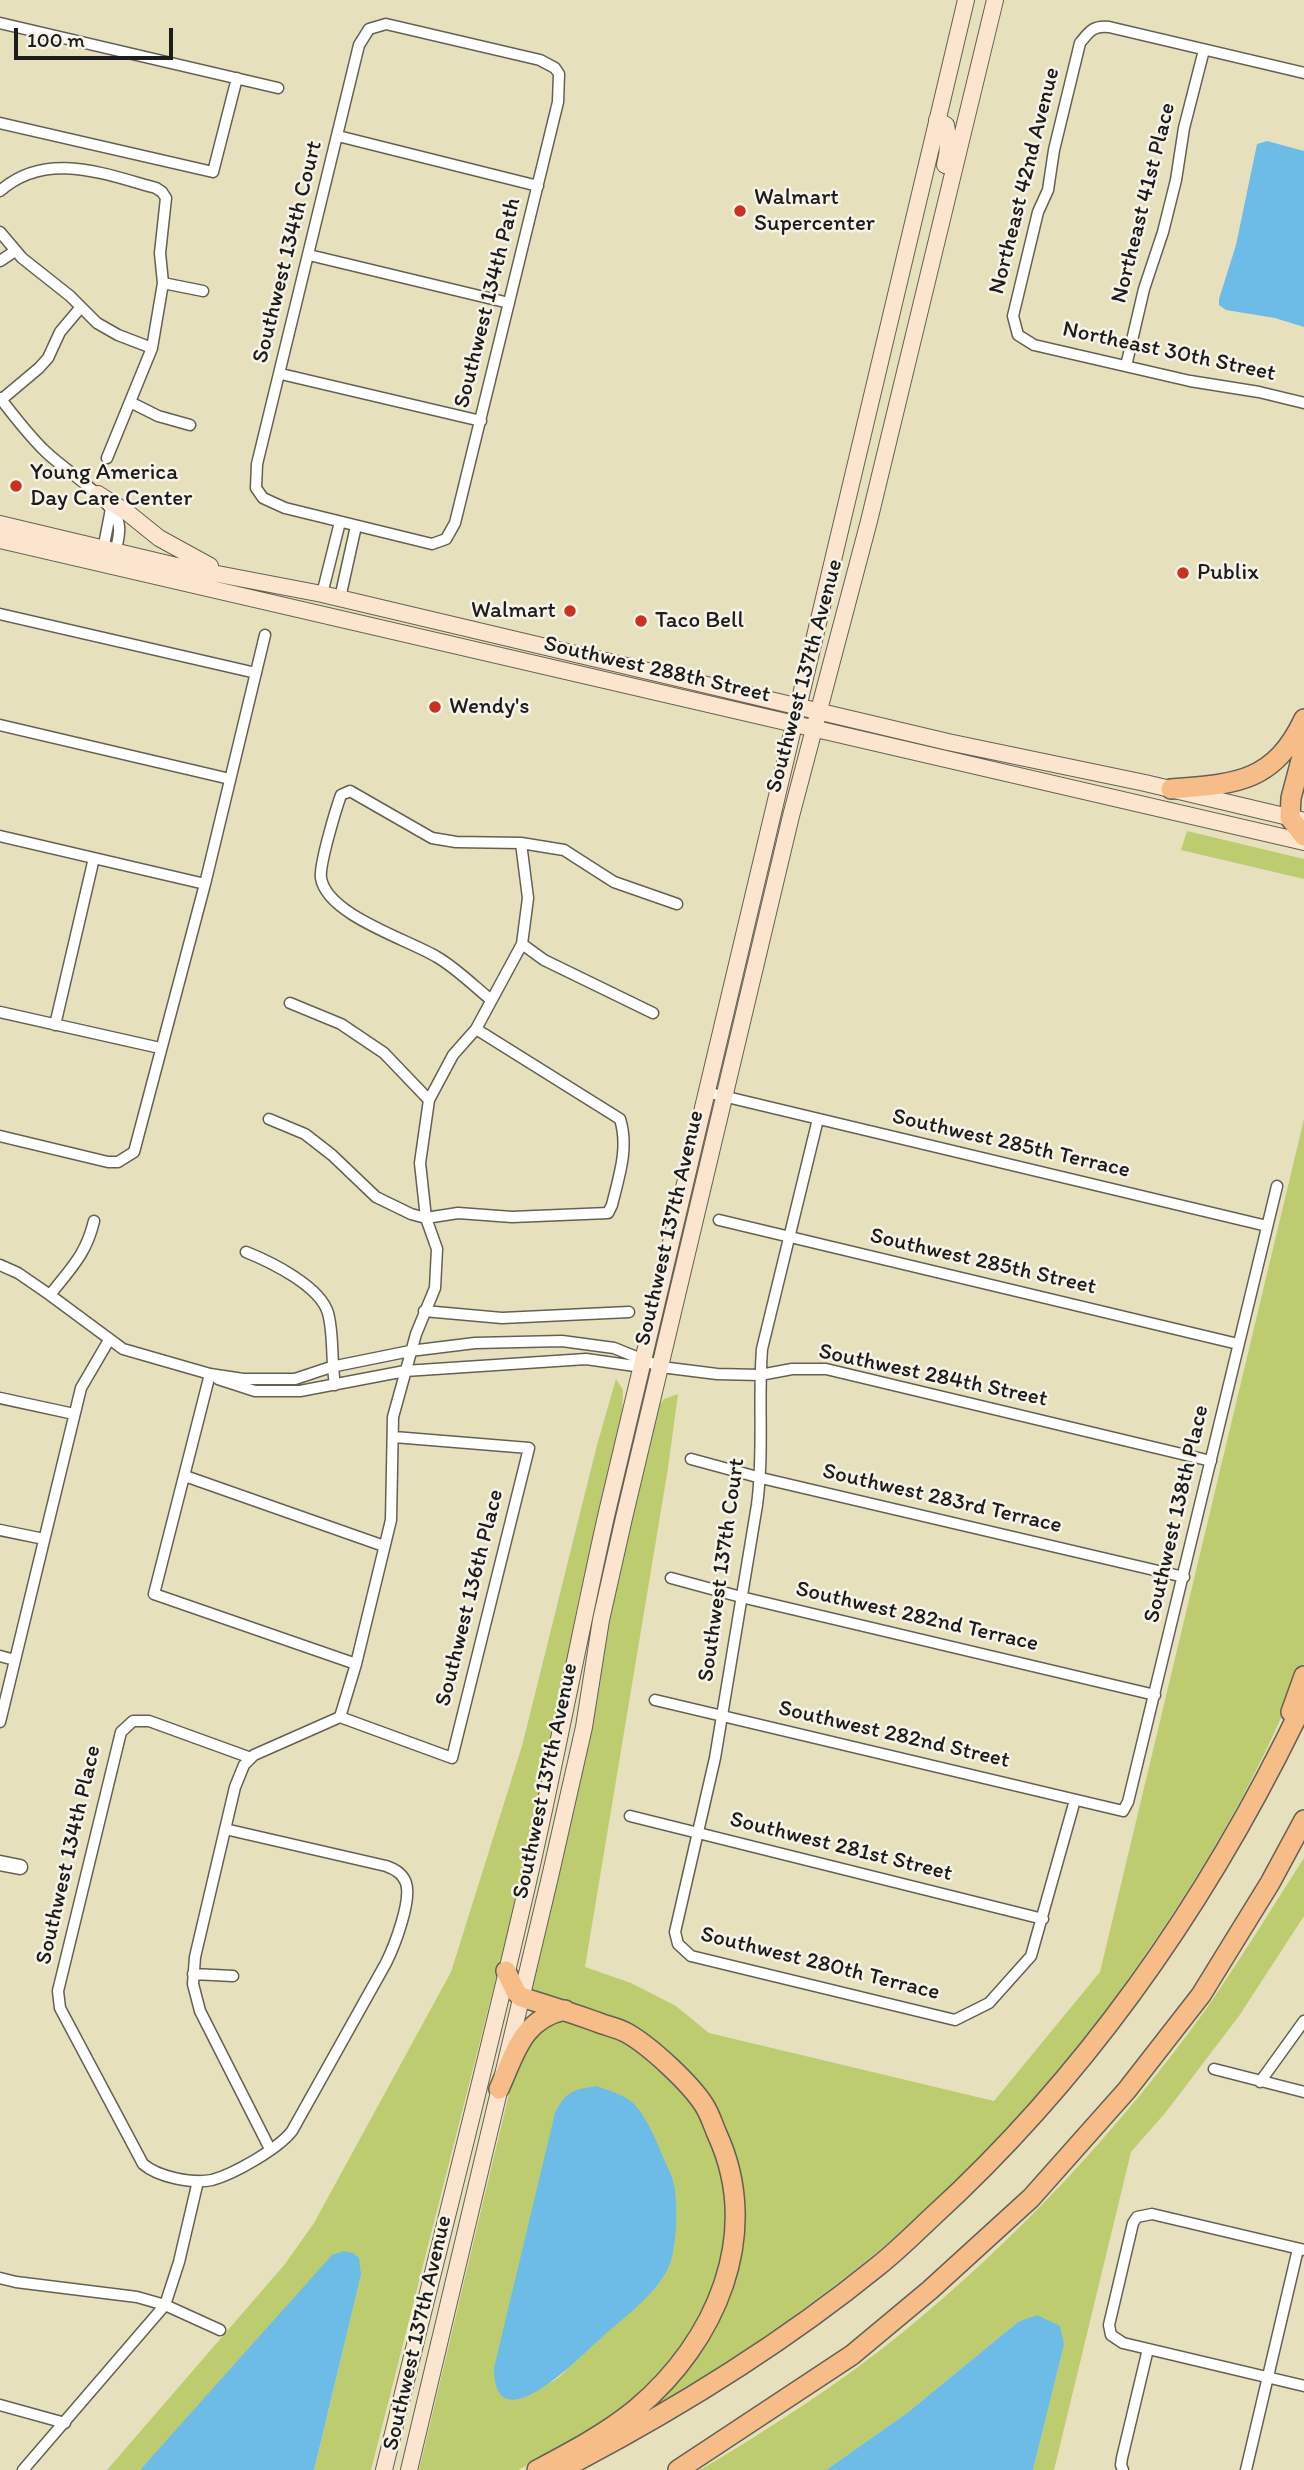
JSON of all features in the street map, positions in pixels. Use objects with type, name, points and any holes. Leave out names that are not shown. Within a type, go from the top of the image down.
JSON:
[{"type":"highway","points":[[1171,789],[1219,785],[1248,779],[1267,768],[1287,751],[1304,719]]},
{"type":"highway","points":[[1304,749],[1291,798],[1304,836]]},
{"type":"highway","points":[[1281,1749],[1304,1676]]},
{"type":"highway","points":[[560,2470],[624,2437],[707,2388],[799,2325],[879,2266],[979,2174],[1075,2069],[1147,1975],[1218,1865],[1304,1702]]},
{"type":"highway","points":[[678,2470],[852,2355],[930,2290],[1031,2198],[1128,2090],[1201,1994],[1270,1883],[1304,1820]]},
{"type":"highway","points":[[506,1971],[521,1997],[625,2032],[658,2055],[704,2104],[728,2156],[736,2213],[731,2263],[718,2303],[702,2332],[674,2370],[636,2409],[579,2448],[537,2470]]},
{"type":"highway","points":[[499,2089],[519,2042],[533,2023],[551,2013],[565,2010]]},
{"type":"main road","name":"Southwest 137th Avenue","points":[[384,2470],[506,1971],[564,1723],[589,1592],[966,0]]},
{"type":"main road","name":"Southwest 137th Avenue","points":[[410,2470],[584,1727],[610,1582],[724,1097],[814,730],[869,521],[995,0]]},
{"type":"main road","points":[[927,279],[922,261],[949,143],[946,125],[937,120]]},
{"type":"main road","points":[[98,494],[128,513],[159,538],[228,576]]},
{"type":"main road","name":"Southwest 288th Street","points":[[0,524],[108,558],[814,730],[1140,802],[1304,842]]},
{"type":"main road","name":"Southwest 288th Street","points":[[0,540],[228,576],[322,594],[819,712],[1297,819]]},
{"type":"main road","points":[[756,890],[773,894]]},
{"type":"street","points":[[0,23],[278,88]]},
{"type":"street","name":"Southwest 134th Court","points":[[340,522],[271,503],[263,498],[256,488],[257,464],[359,45],[369,29],[377,25],[394,25],[540,60],[555,68],[559,74]]},
{"type":"street","name":"Northeast 42nd Avenue","points":[[1026,341],[1018,335],[1013,316],[1038,212],[1048,190],[1054,150],[1080,43],[1090,30],[1099,26],[1204,50]]},
{"type":"street","points":[[1204,50],[1304,73]]},
{"type":"street","name":"Northeast 41st Place","points":[[1126,366],[1144,289],[1163,232],[1176,180],[1184,128],[1204,50]]},
{"type":"street","name":"Southwest 134th Path","points":[[356,526],[432,544],[446,539],[455,523],[558,103],[561,82],[559,74]]},
{"type":"street","points":[[0,123],[213,172],[236,78]]},
{"type":"street","points":[[338,136],[538,186]]},
{"type":"street","points":[[0,191],[25,174],[62,167],[99,173],[162,192],[166,198],[160,253],[163,283],[152,348],[107,458]]},
{"type":"street","points":[[0,232],[15,251],[106,330],[152,348]]},
{"type":"street","points":[[0,261],[15,251]]},
{"type":"street","points":[[309,254],[509,303]]},
{"type":"street","points":[[163,283],[203,291]]},
{"type":"street","points":[[81,307],[60,332],[48,358],[39,369],[1,399],[47,452],[98,494],[111,509],[119,526],[108,558]]},
{"type":"street","name":"Northeast 30th Street","points":[[1026,341],[1126,366],[1304,403]]},
{"type":"street","points":[[281,374],[481,421]]},
{"type":"street","points":[[130,402],[158,416],[190,425]]},
{"type":"street","points":[[322,594],[340,522],[356,526],[340,598]]},
{"type":"street","points":[[0,614],[256,673]]},
{"type":"street","points":[[0,1136],[108,1162],[118,1162],[130,1157],[136,1147],[205,884],[265,635]]},
{"type":"street","points":[[0,725],[230,779]]},
{"type":"street","points":[[491,1000],[439,958],[349,912],[327,894],[321,877],[341,795],[350,791],[432,838],[456,842],[520,843],[564,850],[614,882],[677,904]]},
{"type":"street","points":[[0,836],[205,884]]},
{"type":"street","points":[[270,2149],[200,2011],[192,1974],[240,1772],[260,1751],[340,1717],[356,1664],[391,1520],[393,1417],[424,1311],[435,1288],[437,1249],[426,1218],[420,1163],[429,1100],[453,1055],[477,1029],[522,944],[528,898],[520,843]]},
{"type":"street","points":[[55,1025],[94,858]]},
{"type":"street","points":[[522,944],[544,960],[653,1013]]},
{"type":"street","points":[[290,1003],[341,1024],[384,1053],[429,1100]]},
{"type":"street","points":[[0,1012],[160,1048]]},
{"type":"street","points":[[269,1119],[305,1134],[332,1155],[376,1197],[411,1214],[426,1218],[458,1213],[512,1217],[608,1213],[624,1150],[625,1133],[621,1119],[477,1029]]},
{"type":"street","name":"Southwest 285th Terrace","points":[[706,1092],[1267,1226]]},
{"type":"street","name":"Southwest 137th Court","points":[[678,1944],[675,1932],[721,1716],[761,1478],[762,1349],[818,1119]]},
{"type":"street","points":[[1267,1226],[1277,1186]]},
{"type":"street","name":"Southwest 285th Street","points":[[719,1220],[1238,1345]]},
{"type":"street","points":[[50,1295],[81,1256],[88,1244],[94,1221]]},
{"type":"street","name":"Southwest 138th Place","points":[[1123,1811],[1128,1802],[1155,1695],[1267,1226]]},
{"type":"street","points":[[246,1252],[274,1263],[323,1300],[328,1315],[331,1367],[335,1384]]},
{"type":"street","name":"Southwest 284th Street","points":[[0,1265],[18,1273],[123,1349],[210,1374],[243,1379],[295,1379],[331,1367],[411,1351],[475,1343],[562,1341],[614,1348],[661,1367],[717,1374],[760,1375],[792,1369],[826,1369],[1211,1461]]},
{"type":"street","points":[[424,1311],[502,1318],[629,1311]]},
{"type":"street","points":[[0,1722],[81,1388],[109,1340]]},
{"type":"street","name":"Southwest 284th Street","points":[[210,1374],[226,1383],[255,1391],[299,1391],[405,1371],[586,1359],[635,1366],[643,1361]]},
{"type":"street","points":[[210,1374],[154,1594],[356,1664]]},
{"type":"street","points":[[0,1398],[74,1414]]},
{"type":"street","name":"Southwest 136th Place","points":[[340,1717],[452,1758],[529,1448],[394,1437]]},
{"type":"street","name":"Southwest 283rd Terrace","points":[[691,1459],[761,1478],[1184,1577]]},
{"type":"street","points":[[185,1476],[384,1546]]},
{"type":"street","points":[[0,1530],[44,1539]]},
{"type":"street","name":"Southwest 282nd Terrace","points":[[671,1578],[1155,1695]]},
{"type":"street","points":[[0,1656],[15,1660]]},
{"type":"street","name":"Southwest 282nd Street","points":[[655,1700],[1123,1811]]},
{"type":"street","name":"Southwest 134th Place","points":[[198,2181],[159,2173],[143,2164],[60,2008],[58,1999],[119,1736],[129,1724],[143,1720],[251,1758]]},
{"type":"street","points":[[1043,1919],[1075,1800]]},
{"type":"street","name":"Southwest 281st Street","points":[[630,1816],[1043,1919]]},
{"type":"street","points":[[23,2470],[165,2305],[198,2181],[220,2177],[270,2149],[283,2141],[296,2126],[386,1964],[394,1944],[407,1895],[405,1880],[397,1871],[386,1866],[225,1829]]},
{"type":"street","points":[[0,1863],[20,1867]]},
{"type":"street","name":"Southwest 280th Terrace","points":[[678,1944],[691,1956],[955,2020],[989,2003],[1031,1956],[1043,1919]]},
{"type":"street","points":[[192,1974],[233,1976]]},
{"type":"street","points":[[1261,2082],[1304,2021]]},
{"type":"street","points":[[1214,2068],[1304,2092]]},
{"type":"street","points":[[1246,2470],[1268,2378],[1301,2249],[1152,2214],[1137,2217],[1133,2223],[1109,2325],[1115,2340],[1123,2343],[1148,2348],[1268,2378],[1304,2386]]},
{"type":"street","points":[[0,2278],[137,2297],[165,2305],[219,2330]]},
{"type":"street","points":[[1123,2470],[1122,2458],[1148,2348]]},
{"type":"street","points":[[0,2405],[65,2423]]},
{"type":"green space","points":[[1187,831],[1304,859],[1304,879],[1181,850]]},
{"type":"green space","points":[[1304,1119],[1304,1663],[1252,1779],[1189,1888],[1100,2021],[1038,2098],[987,2152],[934,2203],[820,2297],[697,2381],[634,2419],[699,2349],[739,2187],[676,2064],[529,1990],[656,1410],[664,1399],[678,1394],[585,1967],[631,1983],[676,2006],[709,2033],[994,2101],[1100,1972]]},
{"type":"green space","points":[[616,1379],[623,1390],[622,1417],[578,1602],[550,1750],[507,1935],[371,2470],[314,2470],[361,2275],[190,2416],[140,2470],[107,2470],[285,2264],[314,2223],[451,1972],[522,1746]]},
{"type":"green space","points":[[1304,1858],[1304,1916],[1239,2016],[1166,2112],[1131,2152],[1054,2470],[1033,2470],[1064,2345],[1037,2316],[1018,2322],[907,2413],[826,2470],[700,2470],[803,2405],[878,2352],[986,2260],[1026,2221],[1102,2140],[1173,2054],[1219,1990]]},
{"type":"green space","points":[[571,2020],[623,2040],[654,2061],[692,2102],[713,2140],[727,2194],[725,2259],[700,2324],[655,2379],[601,2424],[518,2470],[419,2470],[519,2052],[548,2021]],"holes":[[[660,2283],[558,2378],[528,2396]]]},
{"type":"water","points":[[1267,141],[1304,151],[1304,327],[1275,318],[1226,310],[1219,305],[1236,245],[1257,144]]},
{"type":"water","points":[[596,2086],[616,2093],[634,2104],[650,2128],[670,2173],[676,2214],[670,2264],[648,2296],[573,2364],[538,2391],[521,2398],[507,2399],[498,2390],[494,2368],[555,2113],[571,2093]]},
{"type":"water","points":[[344,2251],[359,2258],[361,2275],[314,2470],[140,2470],[332,2255]]},
{"type":"water","points":[[1037,2315],[1060,2326],[1064,2345],[1033,2470],[826,2470],[907,2413],[1018,2322]]},
{"type":"place","name":"Walmart Supercenter","points":[[740,211]]},
{"type":"place","name":"Young America Day Care Center","points":[[16,486]]},
{"type":"place","name":"Publix","points":[[1183,573]]},
{"type":"place","name":"Walmart","points":[[570,611]]},
{"type":"place","name":"Taco Bell","points":[[641,621]]},
{"type":"place","name":"Wendy's","points":[[435,707]]}]
